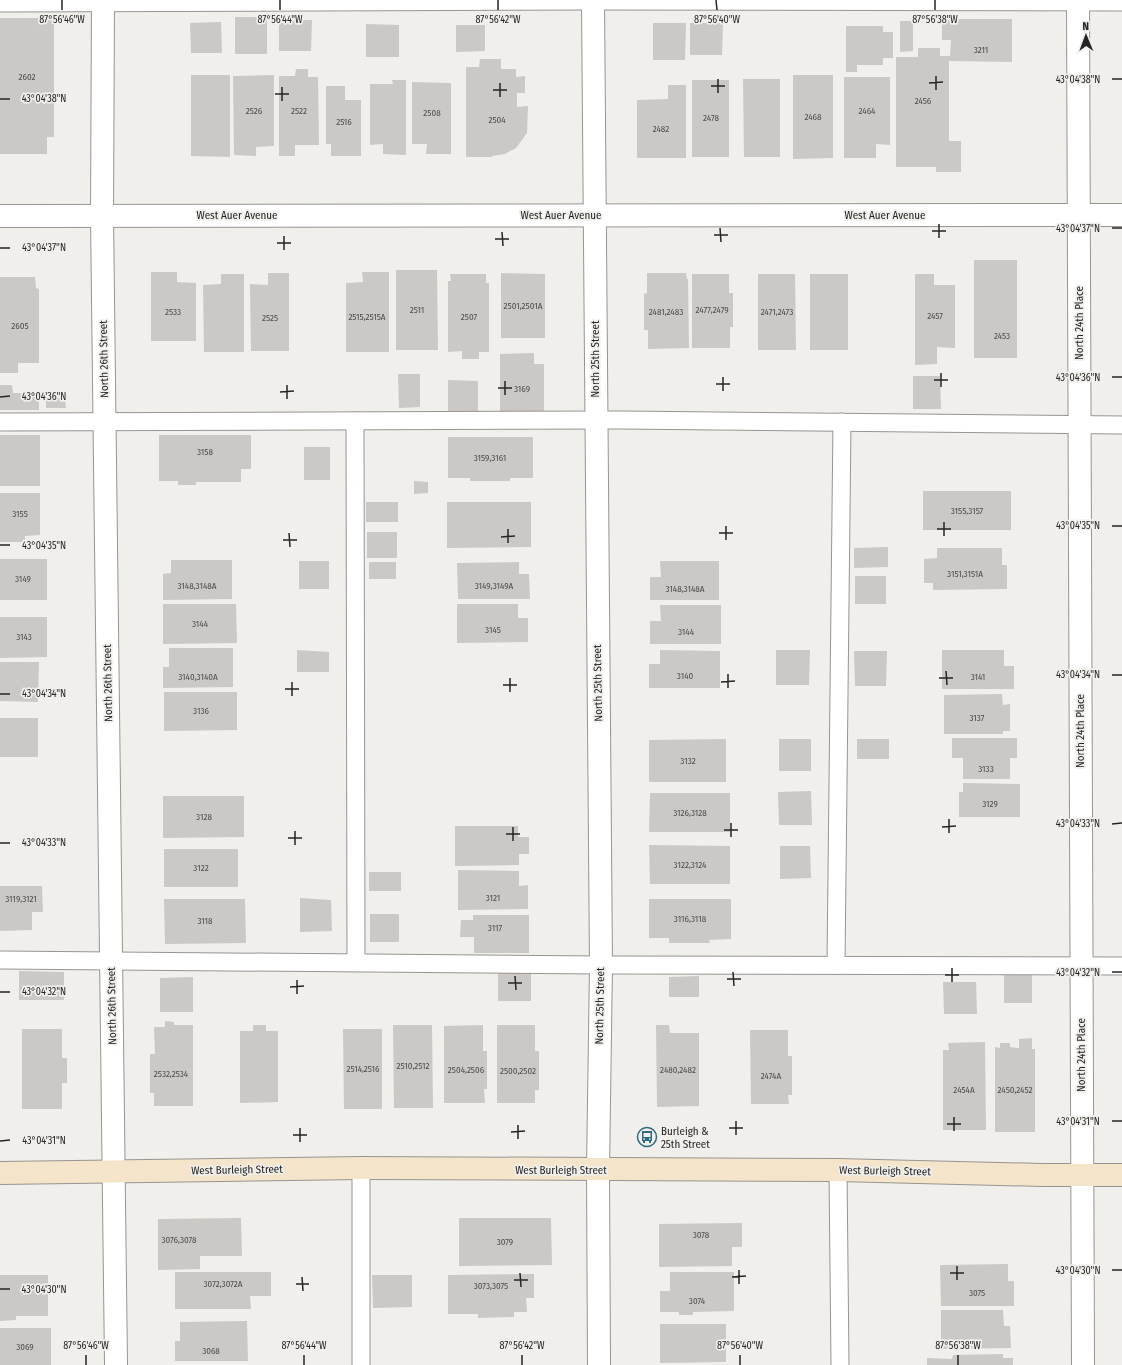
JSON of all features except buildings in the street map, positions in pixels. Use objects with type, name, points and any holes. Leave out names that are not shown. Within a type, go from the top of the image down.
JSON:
[{"type":"main road","name":"West Burleigh Street","points":[[0,1173],[361,1168],[838,1170],[1082,1175],[1122,1174]]},
{"type":"street","name":"North 25th Street","points":[[592,0],[601,965],[598,1170],[599,1365]]},
{"type":"street","name":"North 24th Place","points":[[1078,0],[1083,1365]]},
{"type":"street","name":"North 26th Street","points":[[103,1],[102,216],[115,1172],[116,1365]]},
{"type":"street","name":"West Auer Avenue","points":[[0,216],[1122,215]]},
{"type":"lane","points":[[0,3],[103,1],[592,0],[1078,0],[1122,2]]},
{"type":"lane","points":[[0,422],[595,420],[1122,425]]},
{"type":"lane","points":[[355,421],[356,962]]},
{"type":"lane","points":[[836,965],[842,422]]},
{"type":"lane","points":[[0,960],[601,965],[1122,966]]},
{"type":"lane","points":[[361,1168],[361,1365]]},
{"type":"lane","points":[[838,1170],[840,1365]]},
{"type":"place","name":"Burleigh & 25th Street","points":[[647,1137]]}]
